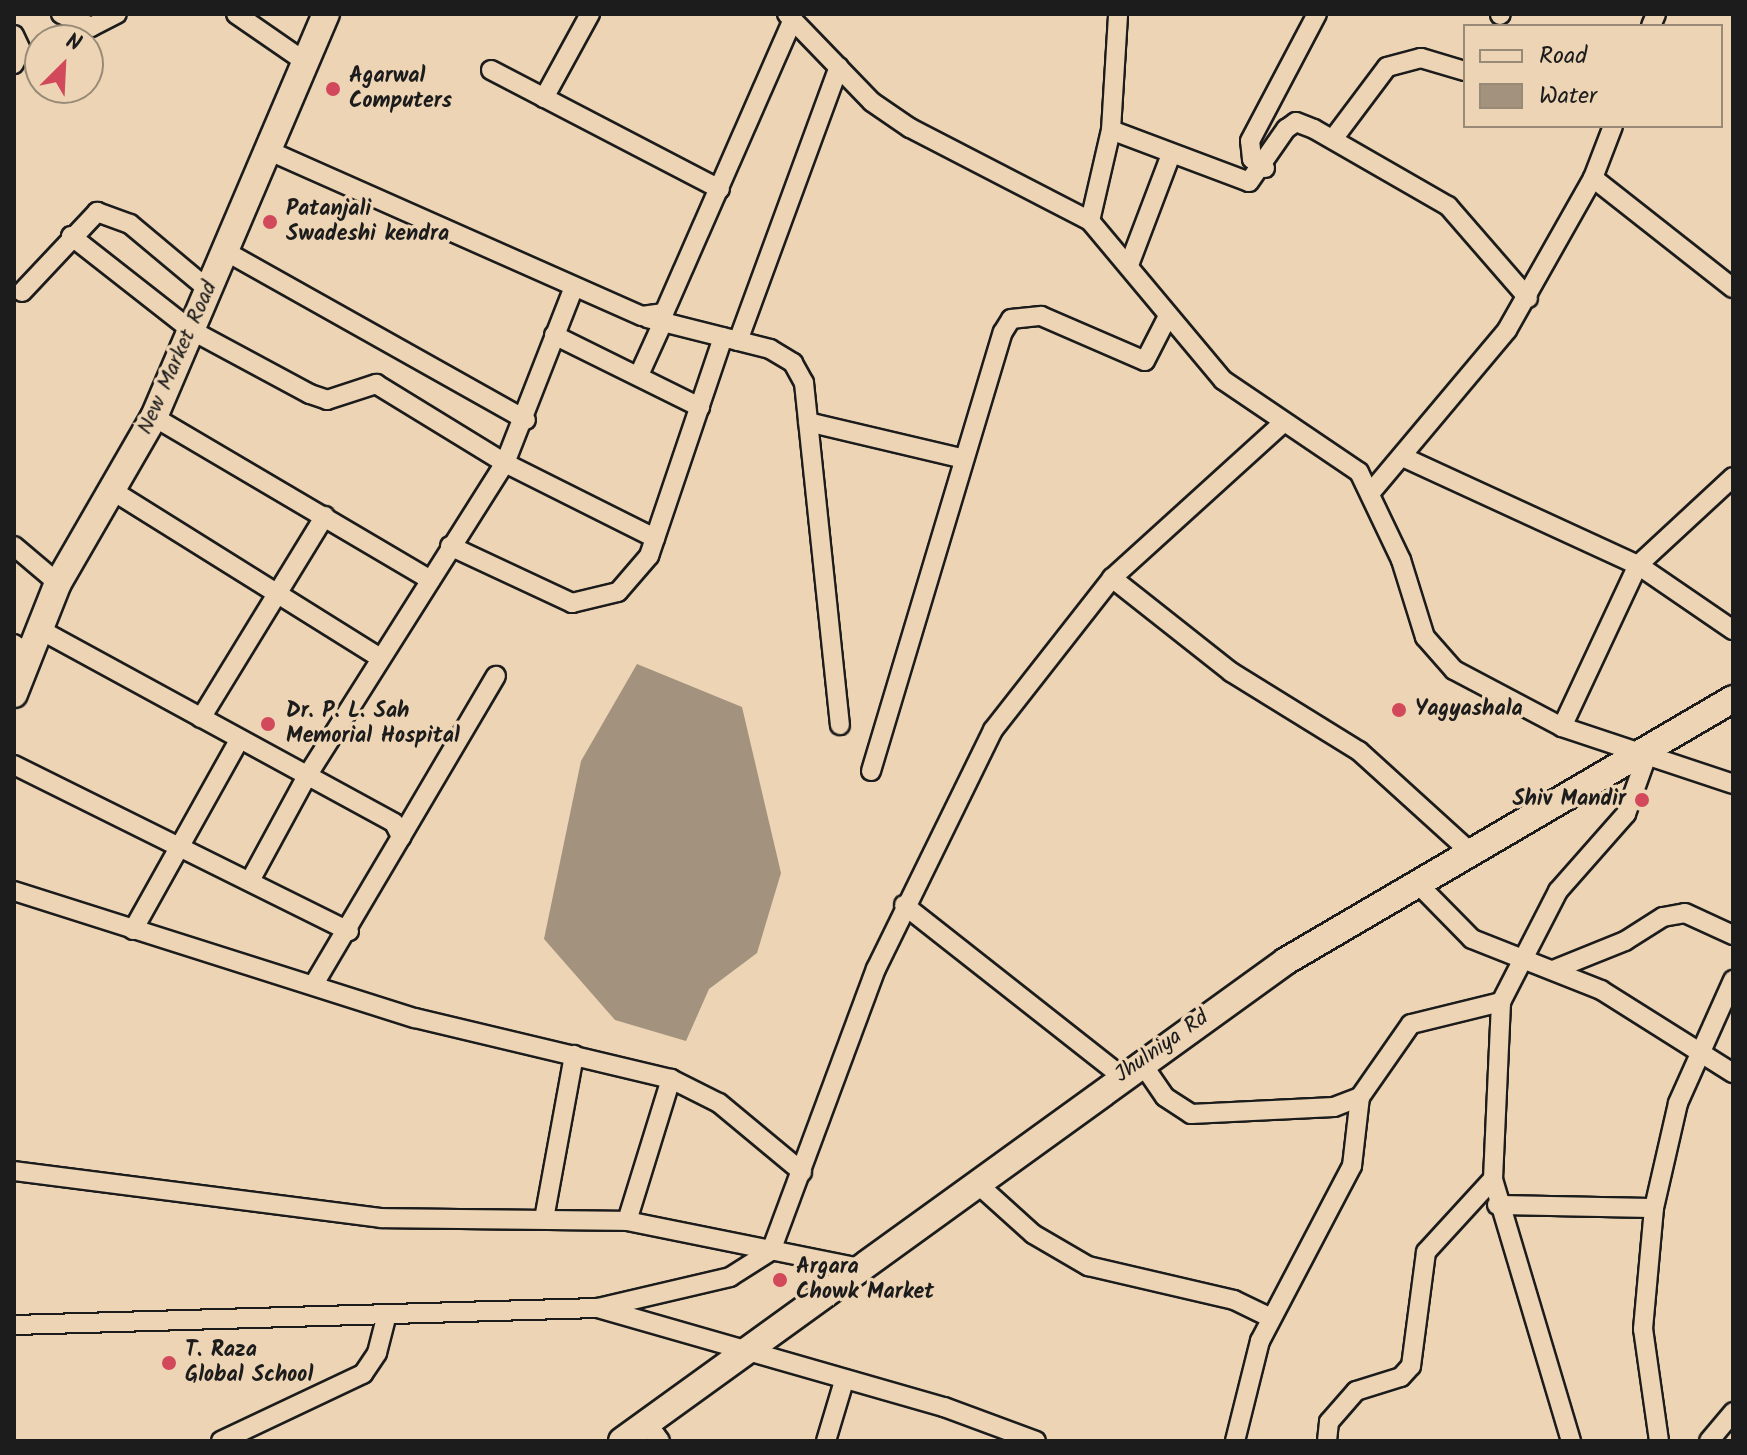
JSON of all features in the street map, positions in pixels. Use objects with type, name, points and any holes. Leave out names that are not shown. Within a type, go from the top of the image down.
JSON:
[{"type":"street","points":[[61,14],[91,27],[117,14]]},
{"type":"street","points":[[236,14],[301,59]]},
{"type":"street","name":"New Market Road","points":[[14,694],[20,648],[37,628],[58,583],[154,417],[209,290],[301,59],[326,14]]},
{"type":"street","points":[[544,98],[590,14]]},
{"type":"street","points":[[1090,221],[1111,130],[1118,14]]},
{"type":"street","points":[[1265,168],[1252,159],[1250,141],[1317,14]]},
{"type":"street","points":[[642,316],[664,313],[720,189],[790,16],[839,67],[910,128],[1090,221],[1129,265],[1167,318],[1223,380],[1282,424],[1359,472],[1372,491],[1425,637],[1484,690],[1562,727],[1640,757],[1733,784]]},
{"type":"street","points":[[14,35],[21,50],[14,64]]},
{"type":"street","points":[[1333,139],[1387,67],[1421,58],[1463,70]]},
{"type":"street","points":[[450,546],[572,603],[618,592],[637,576],[655,538],[700,407],[731,339],[839,67]]},
{"type":"street","points":[[491,70],[720,189]]},
{"type":"street","points":[[1111,130],[1234,182],[1249,182],[1265,168],[1296,122],[1333,139],[1448,206],[1528,298]]},
{"type":"street","points":[[1372,491],[1405,458],[1528,298],[1593,178],[1612,128]]},
{"type":"street","points":[[265,149],[642,316],[731,339],[793,363],[808,422],[840,725]]},
{"type":"street","points":[[1129,265],[1170,157]]},
{"type":"street","points":[[1593,178],[1733,288]]},
{"type":"street","points":[[22,292],[71,236],[97,212],[114,214],[209,290]]},
{"type":"street","points":[[71,236],[191,330],[327,400],[376,384],[505,463],[655,538]]},
{"type":"street","points":[[225,251],[526,420]]},
{"type":"street","points":[[251,879],[307,776],[505,463],[526,420],[554,335],[574,287]]},
{"type":"street","points":[[871,771],[964,459],[1011,319],[1041,316],[1145,361],[1167,318]]},
{"type":"street","points":[[639,375],[663,322]]},
{"type":"street","points":[[554,335],[700,407]]},
{"type":"street","points":[[154,417],[431,580]]},
{"type":"street","points":[[808,422],[964,459]]},
{"type":"street","points":[[14,1325],[598,1308],[730,1277],[771,1251],[904,905],[993,730],[1112,578],[1282,424]]},
{"type":"street","points":[[1405,458],[1638,565],[1733,630]]},
{"type":"street","points":[[1562,727],[1638,565],[1733,477]]},
{"type":"street","points":[[113,491],[278,588],[380,658]]},
{"type":"street","points":[[201,718],[325,516]]},
{"type":"street","points":[[14,546],[58,583]]},
{"type":"street","points":[[1112,578],[1231,672],[1359,751],[1467,849]]},
{"type":"street","points":[[37,628],[394,823],[401,837]]},
{"type":"street","points":[[314,984],[349,931],[496,676]]},
{"type":"street","name":"Jhulniya Rd","points":[[622,1441],[653,1432],[747,1350],[855,1267],[981,1187],[1131,1069],[1286,961],[1418,884],[1467,849],[1640,757],[1733,699]]},
{"type":"street","points":[[133,930],[239,740]]},
{"type":"street","points":[[1571,1441],[1539,1345],[1530,1286],[1497,1205],[1493,1179],[1501,1002],[1558,891],[1619,825],[1640,757]]},
{"type":"street","points":[[14,765],[181,844],[349,931]]},
{"type":"street","points":[[1418,884],[1472,939],[1519,962],[1553,970],[1601,990],[1696,1055],[1733,1073]]},
{"type":"street","points":[[14,891],[415,1018],[671,1079],[719,1103],[802,1172]]},
{"type":"street","points":[[904,905],[1191,1114],[1303,1111],[1360,1097]]},
{"type":"street","points":[[1553,970],[1625,941],[1663,917],[1685,913],[1733,935]]},
{"type":"street","points":[[1659,1441],[1643,1329],[1654,1208],[1696,1055],[1733,980]]},
{"type":"street","points":[[1235,1441],[1271,1318],[1352,1166],[1360,1097],[1411,1024],[1501,1002]]},
{"type":"street","points":[[544,1219],[574,1055]]},
{"type":"street","points":[[627,1221],[671,1079]]},
{"type":"street","points":[[14,1171],[381,1218],[627,1221],[855,1267]]},
{"type":"street","points":[[1327,1441],[1329,1422],[1356,1391],[1401,1377],[1411,1366],[1426,1252],[1493,1179]]},
{"type":"street","points":[[981,1187],[1033,1234],[1088,1266],[1234,1300],[1271,1318]]},
{"type":"street","points":[[1497,1205],[1654,1208]]},
{"type":"street","points":[[598,1308],[747,1350],[1036,1441]]},
{"type":"street","points":[[221,1441],[363,1374],[387,1314]]},
{"type":"street","points":[[826,1441],[844,1381]]},
{"type":"street","points":[[1709,1441],[1733,1412]]},
{"type":"water","points":[[637,664],[742,707],[781,873],[757,953],[709,989],[686,1041],[615,1020],[544,939],[581,761]]},
{"type":"place","name":"Agarwal Computers","points":[[333,89]]},
{"type":"place","name":"Patanjali Swadeshi kendra","points":[[270,222]]},
{"type":"place","name":"Yagyashala","points":[[1399,710]]},
{"type":"place","name":"Dr. P. L. Sah Memorial Hospital","points":[[268,724]]},
{"type":"place","name":"Shiv Mandir","points":[[1642,800]]},
{"type":"place","name":"Argara Chowk Market","points":[[780,1280]]},
{"type":"place","name":"T. Raza Global School","points":[[169,1363]]}]
